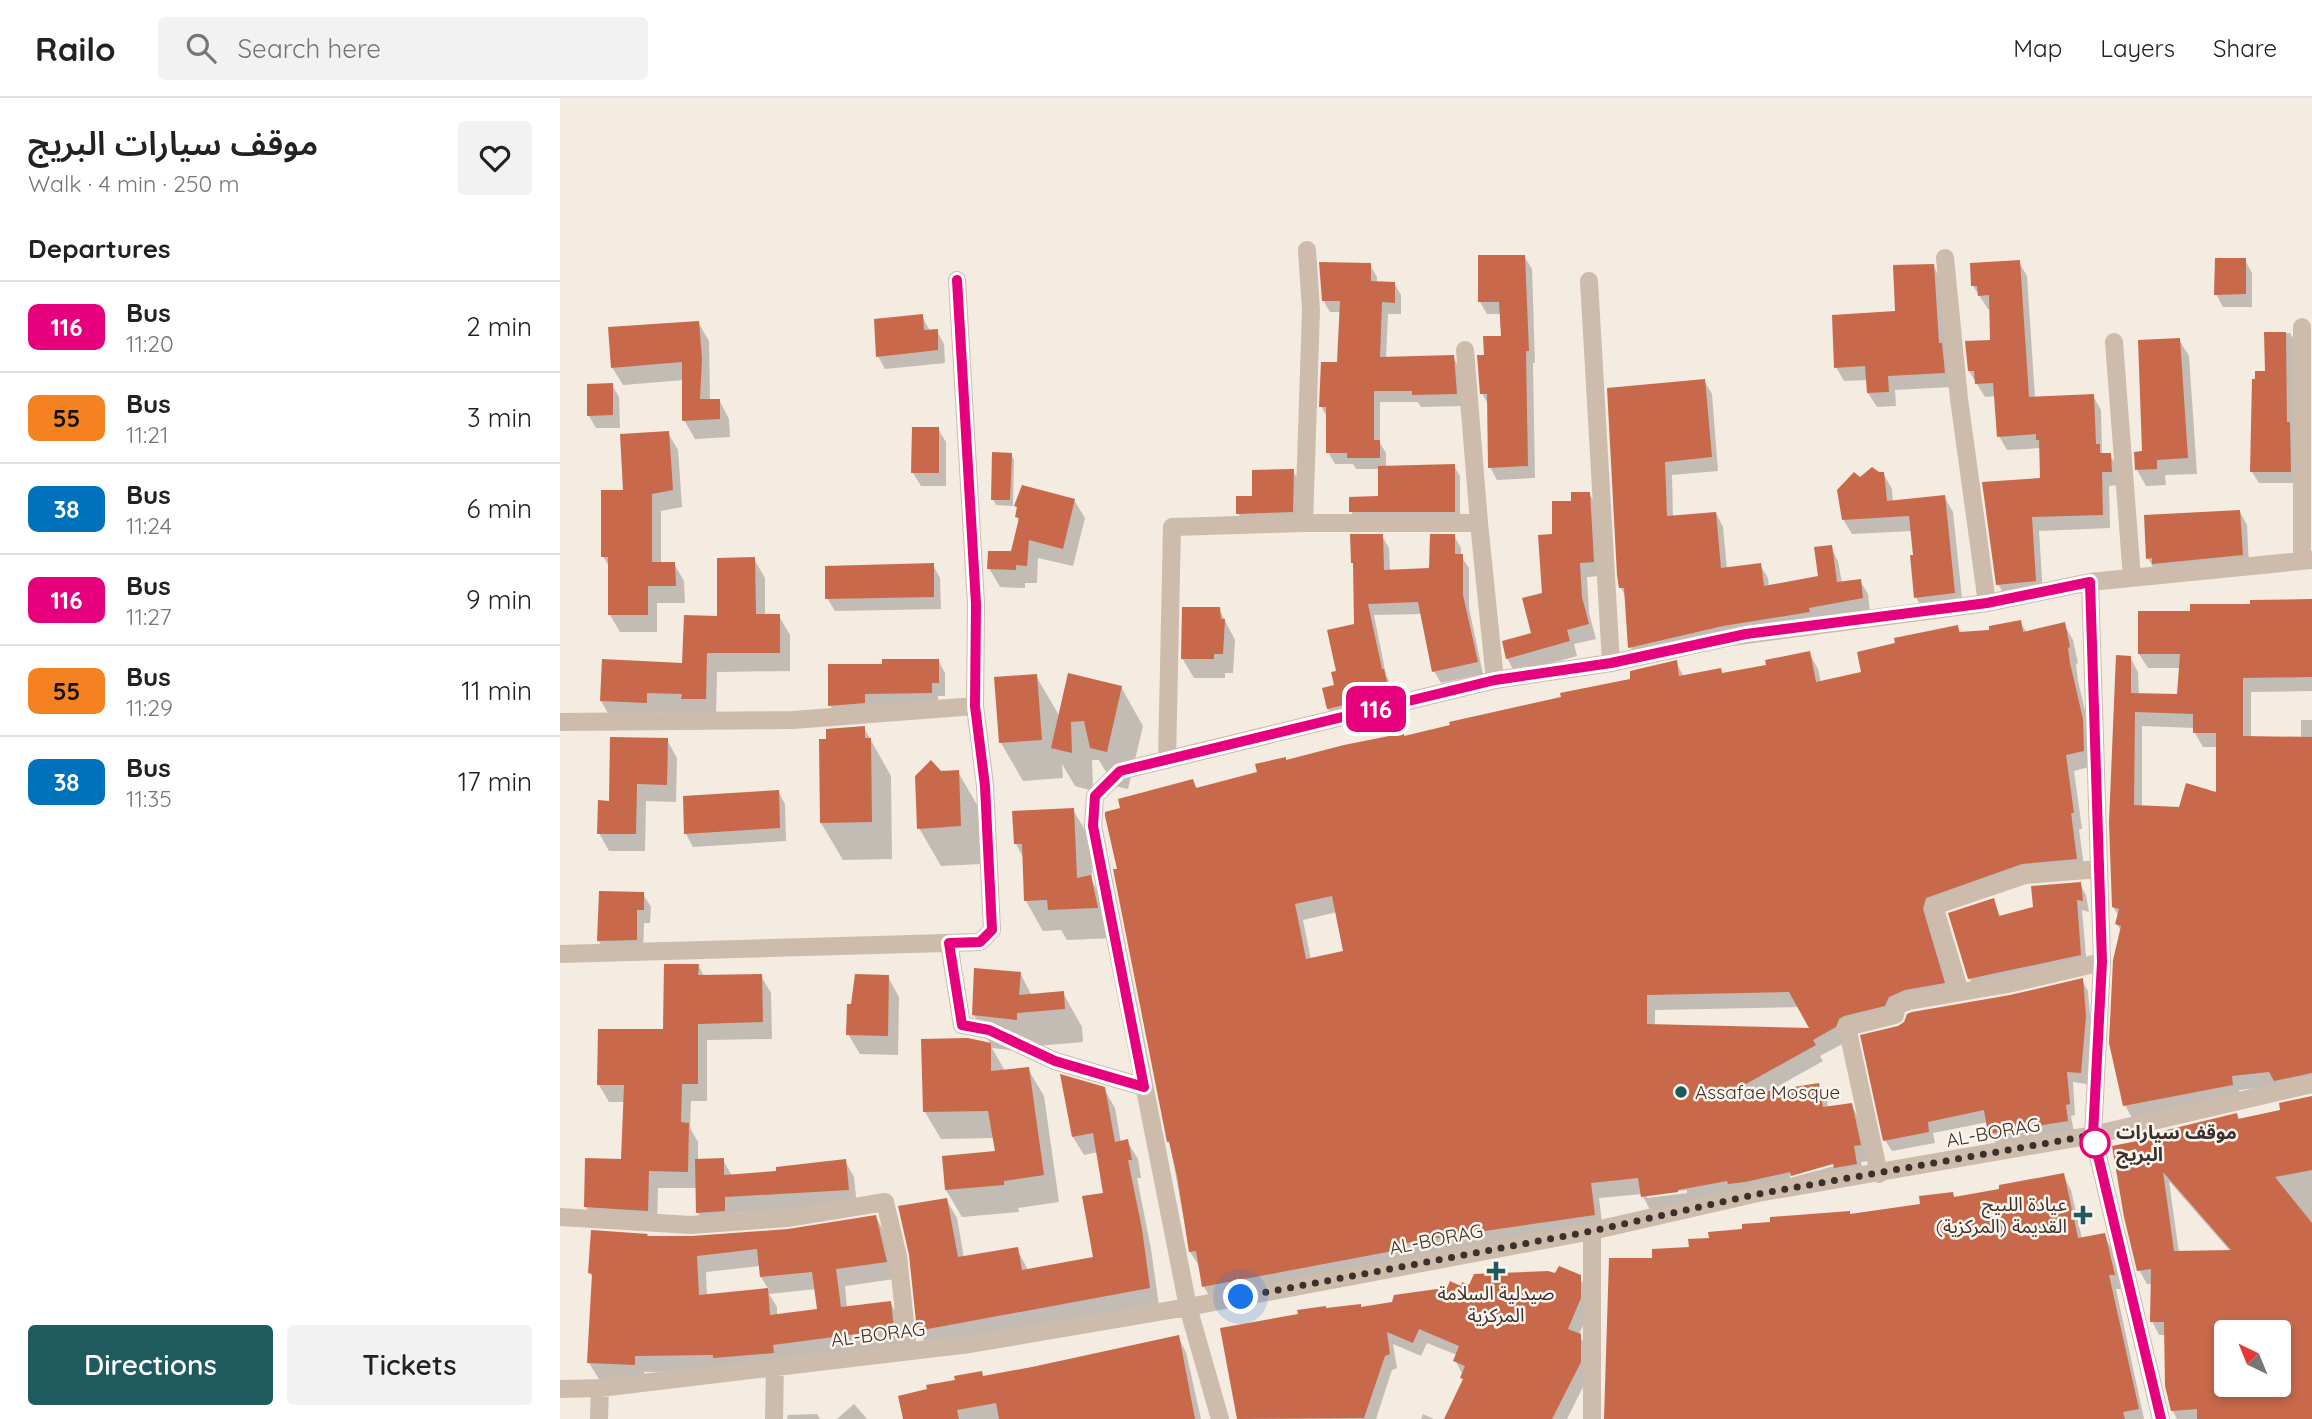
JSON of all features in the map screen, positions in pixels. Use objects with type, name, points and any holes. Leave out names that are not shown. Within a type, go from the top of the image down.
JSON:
[{"type":"street","points":[[1304,523],[1311,310],[1307,250]]},
{"type":"street","points":[[1945,258],[1959,399],[1987,603]]},
{"type":"street","points":[[560,954],[980,942],[992,930],[985,786],[975,706],[976,604],[957,280]]},
{"type":"street","points":[[1589,281],[1611,663]]},
{"type":"street","points":[[1220,1419],[1188,1307],[1093,826],[1095,796],[1120,771],[1495,680],[1611,663],[1760,632],[1987,603],[2090,582],[2307,560],[2302,327]]},
{"type":"street","points":[[2114,342],[2132,578]]},
{"type":"street","points":[[1465,350],[1495,680]]},
{"type":"street","points":[[1167,760],[1172,527],[1304,523],[1479,523]]},
{"type":"street","points":[[2090,582],[2102,962],[2093,1135],[2161,1419]]},
{"type":"street","points":[[560,722],[793,720],[975,706]]},
{"type":"street","points":[[1960,992],[1934,906],[2025,874],[2099,869]]},
{"type":"street","points":[[949,943],[962,1025],[989,1030],[1055,1061],[1144,1087]]},
{"type":"street","points":[[1879,1174],[1847,1027],[1895,1015],[1897,1005],[1909,1001],[2008,984],[2102,962]]},
{"type":"street","name":"AL-BORAG","points":[[560,1389],[600,1388],[970,1344],[1188,1307],[1592,1231],[1758,1194],[2093,1135],[2312,1084]]},
{"type":"street","points":[[560,1217],[691,1225],[787,1218],[885,1202],[898,1256],[908,1351]]},
{"type":"street","points":[[1592,1231],[1592,1419]]},
{"type":"street","points":[[774,1419],[775,1367]]},
{"type":"street","points":[[599,1419],[600,1388]]},
{"type":"building","points":[[1478,255],[1525,255],[1529,351],[1526,351],[1528,466],[1488,468],[1487,394],[1480,394],[1477,355],[1484,355],[1483,336],[1501,336],[1499,302],[1478,302]]},
{"type":"building","points":[[2215,258],[2246,258],[2246,294],[2214,295]]},
{"type":"building","points":[[2020,260],[2029,397],[2094,394],[2096,444],[2100,444],[2100,453],[2111,453],[2112,472],[2102,472],[2103,515],[2032,517],[2036,581],[1996,585],[1982,482],[2040,478],[2039,440],[2036,440],[2036,434],[1997,437],[1993,383],[1975,384],[1974,371],[1968,371],[1965,341],[1990,340],[1989,295],[1978,296],[1977,286],[1971,286],[1970,263]]},
{"type":"building","points":[[1319,262],[1371,263],[1371,281],[1395,282],[1395,303],[1382,302],[1380,357],[1454,355],[1457,394],[1412,395],[1412,391],[1374,391],[1374,440],[1380,440],[1380,458],[1347,458],[1347,453],[1326,453],[1326,407],[1319,407],[1321,362],[1337,362],[1340,301],[1322,301]]},
{"type":"building","points":[[1934,264],[1939,343],[1942,343],[1945,373],[1888,376],[1889,392],[1867,393],[1865,366],[1834,368],[1832,315],[1895,311],[1893,265]]},
{"type":"building","points":[[923,314],[924,330],[938,329],[938,350],[876,357],[874,319]]},
{"type":"building","points":[[699,321],[702,359],[700,399],[720,399],[720,419],[682,421],[682,362],[611,368],[608,327]]},
{"type":"building","points":[[2264,332],[2286,332],[2287,422],[2290,422],[2291,472],[2250,472],[2252,379],[2255,379],[2255,371],[2265,371]]},
{"type":"building","points":[[2180,338],[2188,458],[2157,460],[2157,469],[2135,470],[2134,452],[2142,451],[2138,340]]},
{"type":"building","points":[[1705,379],[1712,457],[1665,462],[1667,516],[1716,512],[1721,568],[1761,563],[1764,586],[1818,576],[1814,547],[1832,545],[1837,582],[1861,579],[1863,598],[1809,608],[1810,612],[1723,626],[1628,648],[1624,588],[1619,588],[1617,575],[1607,388]]},
{"type":"building","points":[[613,383],[613,415],[587,416],[587,384]]},
{"type":"building","points":[[912,427],[939,427],[939,473],[911,473]]},
{"type":"building","points":[[669,431],[673,490],[652,494],[652,562],[675,562],[676,586],[648,586],[648,615],[608,615],[608,557],[601,557],[601,490],[623,490],[620,434]]},
{"type":"building","points":[[992,452],[1012,453],[1010,500],[991,500]]},
{"type":"building","points":[[1455,464],[1455,512],[1349,512],[1349,497],[1378,496],[1378,466]]},
{"type":"building","points":[[1872,467],[1884,472],[1887,501],[1945,495],[1955,593],[1914,598],[1909,516],[1842,520],[1837,490],[1854,472],[1860,477]]},
{"type":"building","points":[[1294,469],[1293,512],[1236,514],[1236,496],[1252,496],[1252,470]]},
{"type":"building","points":[[1022,485],[1075,499],[1063,549],[1029,540],[1027,566],[1016,565],[1016,570],[987,569],[988,551],[1011,551],[1019,518],[1015,517],[1017,507],[1014,506]]},
{"type":"building","points":[[1571,492],[1590,492],[1594,562],[1580,563],[1582,597],[1589,624],[1567,630],[1570,641],[1506,659],[1502,641],[1531,633],[1522,598],[1542,593],[1538,535],[1552,534],[1552,501],[1571,501]]},
{"type":"building","points":[[2240,510],[2243,555],[2152,564],[2152,558],[2146,559],[2144,515]]},
{"type":"building","points":[[1350,534],[1383,534],[1384,570],[1429,568],[1430,534],[1455,534],[1455,554],[1463,554],[1463,595],[1478,662],[1432,672],[1418,602],[1368,604],[1390,694],[1327,709],[1322,688],[1334,685],[1331,672],[1336,671],[1327,630],[1354,624]]},
{"type":"building","points":[[755,557],[756,614],[780,614],[780,653],[707,653],[706,699],[681,699],[682,694],[647,693],[647,703],[600,701],[602,659],[682,663],[684,615],[717,616],[717,558]]},
{"type":"building","points":[[934,563],[934,597],[825,599],[825,566]]},
{"type":"building","points":[[2312,599],[2312,677],[2243,678],[2243,736],[2312,737],[2312,1073],[2274,1081],[2269,1072],[2232,1076],[2233,1085],[2123,1106],[2109,1043],[2113,960],[2121,926],[2115,924],[2119,909],[2112,907],[2109,822],[2116,655],[2131,656],[2131,693],[2177,694],[2180,654],[2138,654],[2138,611],[2190,611],[2190,604],[2250,604],[2250,600]],"holes":[[[2135,712],[2193,714],[2193,733],[2216,733],[2216,792],[2186,783],[2179,807],[2134,805]]]},
{"type":"building","points":[[1182,607],[1220,607],[1221,619],[1225,619],[1223,654],[1214,654],[1214,659],[1181,659]]},
{"type":"building","points":[[2021,620],[2023,632],[2065,622],[2070,663],[2083,719],[2084,751],[2066,755],[2077,859],[2022,864],[1926,898],[1923,909],[1945,983],[1905,990],[1889,997],[1885,1006],[1844,1016],[1839,1019],[1836,1027],[1813,1040],[1816,1045],[1719,1099],[1819,1083],[1823,1107],[1852,1103],[1861,1145],[1854,1146],[1857,1164],[1834,1168],[1833,1164],[1791,1176],[1790,1172],[1745,1182],[1728,1184],[1727,1181],[1641,1197],[1638,1178],[1591,1183],[1595,1215],[1423,1240],[1397,1245],[1398,1250],[1202,1287],[1196,1251],[1189,1252],[1177,1176],[1167,1142],[1113,869],[1117,869],[1105,812],[1120,808],[1118,799],[1193,779],[1196,788],[1257,772],[1255,764],[1286,757],[1286,760],[1344,745],[1404,733],[1404,736],[1450,725],[1449,722],[1561,697],[1560,693],[1630,679],[1630,671],[1677,660],[1679,676],[1721,668],[1722,673],[1766,665],[1765,660],[1810,651],[1816,682],[1861,672],[1857,652],[1895,643],[1894,638],[1958,625],[1959,632],[1989,630],[1989,626]],"holes":[[[1332,896],[1343,951],[1306,959],[1295,904]],[[1789,992],[1809,1028],[1647,1024],[1647,995]]]},
{"type":"building","points":[[882,659],[939,659],[939,683],[932,683],[932,693],[865,694],[865,703],[828,706],[828,664],[882,664]]},
{"type":"building","points":[[1068,673],[1122,686],[1107,752],[1090,748],[1084,721],[1071,722],[1072,753],[1051,748]]},
{"type":"building","points":[[1037,674],[1042,740],[999,743],[994,677]]},
{"type":"building","points":[[865,726],[865,738],[871,738],[872,822],[820,823],[819,739],[826,739],[826,729]]},
{"type":"building","points":[[610,737],[668,738],[667,785],[637,784],[636,834],[597,834],[598,800],[609,801]]},
{"type":"building","points":[[931,760],[941,771],[959,770],[961,826],[917,829],[915,776]]},
{"type":"building","points":[[779,790],[780,828],[684,834],[683,796]]},
{"type":"building","points":[[1074,808],[1077,878],[1091,875],[1098,908],[1048,910],[1047,900],[1024,901],[1022,844],[1014,844],[1012,811]]},
{"type":"building","points":[[2081,882],[2083,901],[2077,900],[2081,955],[1968,979],[1948,913],[1994,898],[1999,916],[2033,907],[2031,886]]},
{"type":"building","points":[[599,891],[644,892],[644,910],[637,910],[637,940],[597,941]]},
{"type":"building","points":[[664,964],[699,964],[698,975],[762,974],[763,1022],[698,1024],[698,1084],[682,1084],[681,1122],[689,1123],[688,1172],[649,1171],[648,1211],[584,1207],[585,1158],[621,1159],[624,1085],[597,1085],[598,1029],[663,1029]]},
{"type":"building","points":[[974,968],[1021,972],[1019,995],[1064,991],[1065,1009],[1017,1013],[1017,1020],[972,1015]]},
{"type":"building","points":[[855,974],[889,975],[888,1036],[846,1035],[847,1004],[851,1004]]},
{"type":"building","points":[[2083,978],[2086,1016],[2081,1073],[2067,1072],[2070,1104],[2066,1105],[2068,1121],[1988,1134],[1984,1110],[1928,1122],[1929,1132],[1883,1141],[1860,1035],[1898,1026],[1904,1022],[1907,1014],[1912,1012],[2010,995]]},
{"type":"building","points":[[968,1038],[991,1043],[991,1071],[1029,1067],[1044,1175],[1004,1181],[1004,1185],[945,1190],[942,1156],[995,1151],[988,1111],[923,1112],[921,1039]]},
{"type":"building","points":[[1060,1074],[1105,1087],[1115,1142],[1128,1139],[1132,1160],[1128,1160],[1142,1229],[1150,1288],[917,1331],[909,1255],[898,1206],[947,1198],[958,1257],[1018,1247],[1022,1270],[1093,1257],[1082,1196],[1103,1193],[1093,1133],[1072,1137]]},
{"type":"building","points":[[2312,1096],[2312,1170],[2275,1177],[2312,1223],[2312,1419],[2197,1419],[2197,1409],[2171,1411],[2165,1386],[2164,1322],[2150,1322],[2151,1269],[2137,1271],[2124,1217],[2112,1146],[2147,1139],[2146,1135],[2237,1113],[2238,1119],[2280,1110],[2279,1103]],"holes":[[[2163,1172],[2231,1250],[2174,1251]]]},
{"type":"building","points":[[724,1158],[724,1175],[776,1171],[776,1167],[846,1159],[849,1190],[725,1197],[725,1211],[696,1213],[695,1159]]},
{"type":"building","points":[[2064,1173],[2078,1238],[2105,1233],[2115,1275],[2109,1275],[2139,1409],[2123,1412],[2125,1419],[1604,1419],[1609,1258],[1652,1258],[1652,1249],[1689,1247],[1688,1239],[1709,1238],[1708,1232],[1742,1229],[1742,1224],[1770,1222],[1770,1217],[1850,1211],[1850,1214],[1920,1204],[1919,1196],[1953,1192],[1954,1197],[1999,1189],[1999,1185]]},
{"type":"building","points":[[876,1215],[887,1262],[836,1269],[841,1307],[891,1301],[894,1329],[773,1345],[774,1353],[713,1358],[713,1355],[635,1356],[635,1365],[587,1363],[592,1274],[588,1273],[591,1230],[648,1234],[647,1236],[692,1236],[788,1229]],"holes":[[[757,1249],[760,1277],[812,1272],[817,1309],[770,1315],[768,1288],[699,1295],[697,1256]]]},
{"type":"building","points":[[1559,1266],[1581,1275],[1581,1298],[1568,1329],[1581,1334],[1581,1362],[1552,1419],[1444,1419],[1463,1379],[1460,1378],[1465,1366],[1453,1361],[1459,1346],[1419,1329],[1413,1343],[1387,1332],[1390,1354],[1385,1356],[1364,1418],[1237,1419],[1220,1328],[1298,1314],[1297,1310],[1361,1304],[1361,1307],[1392,1302],[1394,1295],[1437,1289],[1445,1293],[1450,1281],[1461,1286],[1462,1282],[1469,1285],[1474,1274],[1555,1273]]},
{"type":"building","points":[[1179,1335],[1195,1419],[999,1419],[996,1403],[957,1410],[959,1419],[903,1419],[898,1396],[927,1389],[926,1385],[955,1380],[954,1376],[982,1371],[983,1376]]},
{"type":"bus line","name":"116","points":[[957,280],[976,604],[975,706],[985,786],[992,930],[980,942],[949,943],[962,1025],[989,1030],[1055,1061],[1144,1087],[1093,826],[1095,796],[1120,771],[1495,680],[1611,663],[1746,634],[1987,603],[2090,582],[2102,962],[2093,1135],[2161,1419]]},
{"type":"place","name":"Assafae Mosque","points":[[1681,1092]]},
{"type":"place","name":"موقف سيارات البريج","points":[[2095,1143]]},
{"type":"place","name":"عيادة اللىيج القديمة (المركزية)","points":[[2083,1215]]},
{"type":"place","name":"صيدلية السلامة المركزية","points":[[1496,1271]]},
{"type":"route","points":[[1241,1297],[1592,1231],[1758,1194],[2093,1135],[2095,1143]]}]
